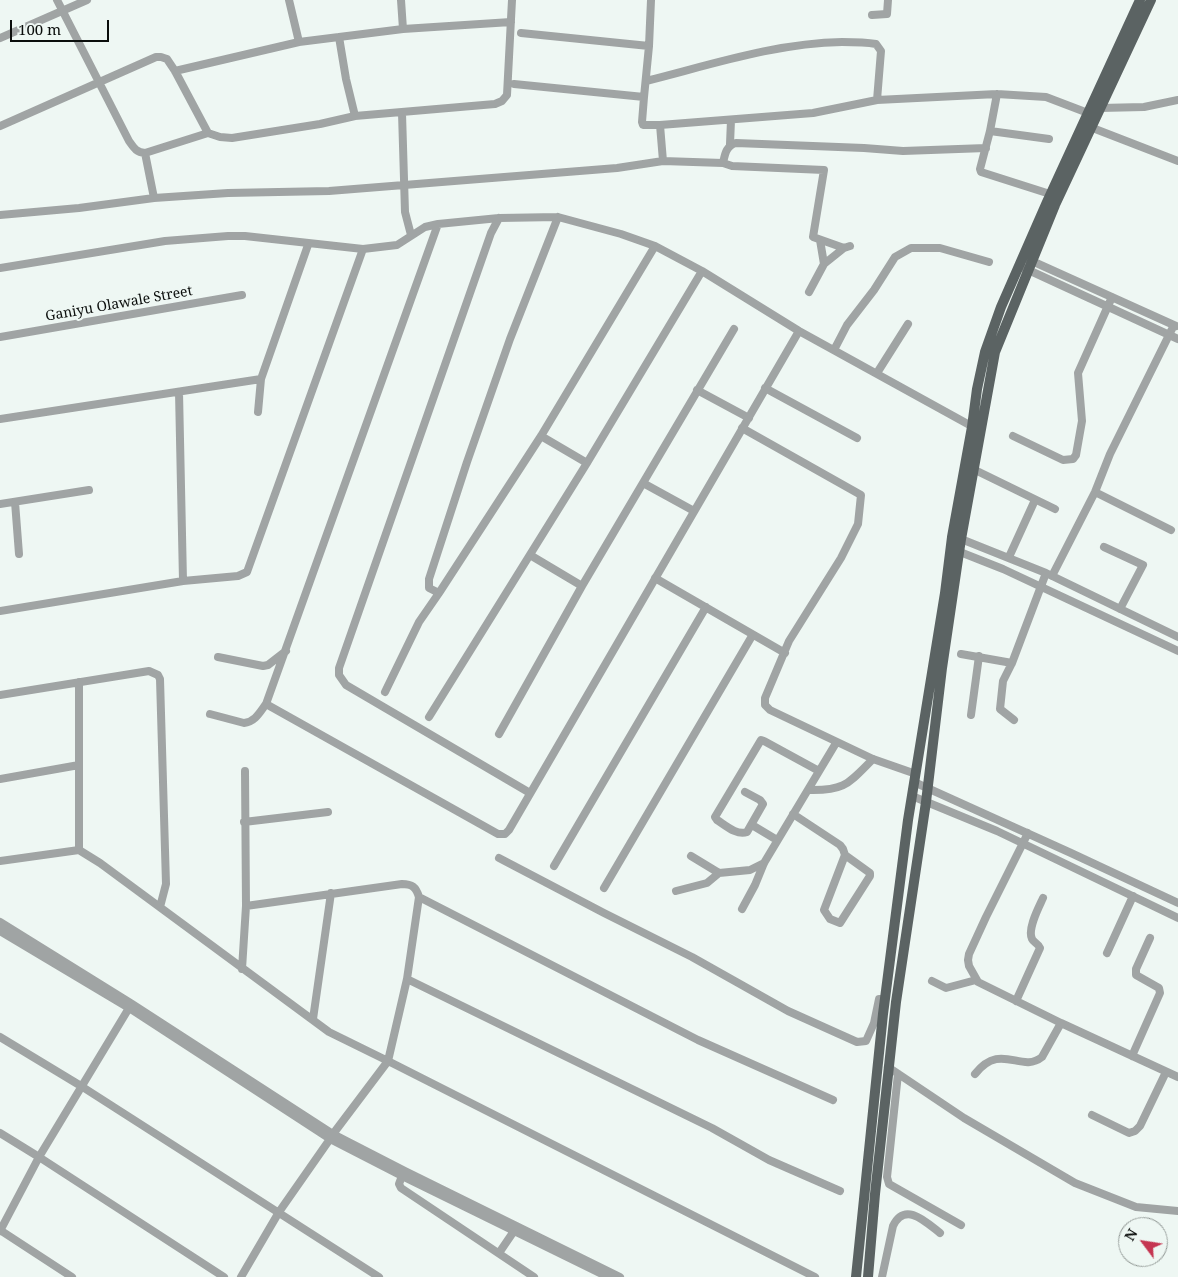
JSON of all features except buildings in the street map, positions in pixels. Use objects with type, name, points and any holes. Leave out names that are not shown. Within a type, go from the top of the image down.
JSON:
[{"type":"main road","points":[[1026,263],[1050,194],[1140,0]]},
{"type":"main road","points":[[868,1277],[871,1227],[888,1067],[926,802],[942,668],[961,538],[975,470],[977,388],[985,352],[1001,307],[1026,263],[1151,0]]},
{"type":"main road","points":[[856,1277],[885,999],[912,796],[945,593],[952,537],[977,429]]},
{"type":"street","points":[[57,0],[134,148],[139,152],[145,153],[208,133],[232,138],[320,124],[355,116],[495,104],[502,101],[507,94],[512,0]]},
{"type":"street","points":[[0,38],[87,0]]},
{"type":"street","points":[[289,0],[299,42]]},
{"type":"street","points":[[402,0],[403,30]]},
{"type":"street","points":[[651,0],[643,124],[660,125],[813,113],[877,100],[997,94],[1046,96],[1088,113]]},
{"type":"street","points":[[872,15],[887,14],[888,0]]},
{"type":"street","points":[[175,71],[299,42],[403,30],[511,22]]},
{"type":"street","points":[[521,33],[649,46]]},
{"type":"street","points":[[339,37],[355,116]]},
{"type":"street","points":[[646,81],[782,48],[823,42],[866,42],[876,44],[881,51],[877,100]]},
{"type":"street","points":[[0,126],[156,57],[161,57],[167,59],[175,71],[208,133]]},
{"type":"street","points":[[514,84],[644,97]]},
{"type":"street","points":[[997,94],[980,169],[981,172],[1050,194]]},
{"type":"street","points":[[1100,108],[1144,107],[1178,100]]},
{"type":"street","points":[[402,113],[403,185],[405,212],[411,235]]},
{"type":"street","points":[[723,163],[726,149],[730,144],[731,120]]},
{"type":"street","points":[[660,125],[663,161]]},
{"type":"street","points":[[1090,127],[1178,161]]},
{"type":"street","points":[[990,131],[1049,139]]},
{"type":"street","points":[[730,144],[834,146],[903,151],[986,148]]},
{"type":"street","points":[[145,153],[154,198]]},
{"type":"street","points":[[0,214],[79,208],[154,198],[228,193],[329,191],[617,168],[663,161],[824,170],[813,237],[847,247],[824,264],[809,292]]},
{"type":"street","points":[[439,594],[429,588],[429,579],[504,357],[558,217]]},
{"type":"street","points":[[0,268],[165,241],[228,236],[245,236],[363,250],[397,245],[425,227],[438,224],[499,218],[558,217],[621,234],[654,246],[702,272],[799,331],[977,429]]},
{"type":"street","points":[[499,218],[491,233],[338,668],[339,675],[346,685],[530,793]]},
{"type":"street","points":[[210,714],[249,723],[254,720],[266,704],[438,224]]},
{"type":"street","points":[[820,240],[824,264]]},
{"type":"street","points":[[258,412],[261,379],[308,244]]},
{"type":"street","points":[[385,692],[419,622],[541,436],[654,246]]},
{"type":"street","points":[[834,350],[848,325],[896,257],[911,248],[940,248],[989,262]]},
{"type":"street","points":[[0,611],[183,581],[238,576],[247,572],[363,250]]},
{"type":"street","points":[[1014,720],[1000,709],[1003,681],[1012,663],[1040,586],[1049,575],[1095,492],[1110,454],[1169,335],[1176,326],[1112,297],[1026,263]]},
{"type":"street","points":[[1026,263],[1108,306],[1178,339]]},
{"type":"street","points":[[429,717],[587,463],[702,272]]},
{"type":"street","name":"Ganiyu Olawale Street","points":[[0,337],[242,295]]},
{"type":"street","points":[[1013,436],[1063,460],[1073,459],[1076,455],[1082,421],[1078,372],[1112,297]]},
{"type":"street","points":[[877,373],[908,324]]},
{"type":"street","points":[[499,734],[582,586],[734,329]]},
{"type":"street","points":[[266,704],[498,834],[506,834],[799,331]]},
{"type":"street","points":[[0,419],[261,379]]},
{"type":"street","points":[[765,388],[856,438]]},
{"type":"street","points":[[697,390],[749,418]]},
{"type":"street","points":[[179,392],[183,581]]},
{"type":"street","points":[[742,428],[861,495],[858,524],[854,533],[842,558],[789,642],[765,698],[765,705],[770,710],[915,778],[928,787],[1178,904]]},
{"type":"street","points":[[541,436],[587,463]]},
{"type":"street","points":[[975,470],[1055,509]]},
{"type":"street","points":[[643,483],[694,511]]},
{"type":"street","points":[[0,504],[89,490]]},
{"type":"street","points":[[1095,492],[1171,530]]},
{"type":"street","points":[[1009,557],[1035,500]]},
{"type":"street","points":[[15,502],[19,554]]},
{"type":"street","points":[[961,538],[1049,575],[1178,637]]},
{"type":"street","points":[[1104,547],[1143,565],[1120,609]]},
{"type":"street","points":[[960,552],[988,562],[1178,651]]},
{"type":"street","points":[[530,555],[582,586]]},
{"type":"street","points":[[655,578],[752,636],[785,653]]},
{"type":"street","points":[[554,866],[706,607]]},
{"type":"street","points":[[604,888],[752,636]]},
{"type":"street","points":[[218,657],[263,666],[268,665],[286,651]]},
{"type":"street","points":[[961,654],[1012,663]]},
{"type":"street","points":[[971,715],[978,656]]},
{"type":"street","points":[[0,694],[149,671],[158,674],[160,679],[166,884],[160,907]]},
{"type":"street","points":[[78,682],[79,850]]},
{"type":"street","points":[[745,792],[760,800],[763,804],[747,832],[739,833],[716,820],[715,817],[761,740],[819,771]]},
{"type":"street","points":[[742,908],[756,885],[764,863],[777,840],[836,742]]},
{"type":"street","points":[[808,790],[828,791],[847,784],[874,760]]},
{"type":"street","points":[[0,779],[79,765]]},
{"type":"street","points":[[242,969],[246,906],[245,771]]},
{"type":"street","points":[[912,796],[1022,843],[1178,918]]},
{"type":"street","points":[[244,822],[328,812]]},
{"type":"street","points":[[793,814],[844,849],[845,855],[824,910],[830,919],[840,923],[870,876],[868,872],[845,855]]},
{"type":"street","points":[[752,825],[777,840]]},
{"type":"street","points":[[1028,833],[986,917],[970,954],[969,966],[976,980],[1060,1023],[1178,1077]]},
{"type":"street","points":[[0,861],[79,850],[93,858],[336,1037],[388,1060],[814,1277]]},
{"type":"street","points":[[691,856],[719,873],[750,870],[764,863]]},
{"type":"street","points":[[499,858],[604,913],[692,956],[788,1011],[857,1042],[866,1041],[870,1034],[879,999],[885,999]]},
{"type":"street","points":[[676,891],[707,883],[719,873]]},
{"type":"street","points":[[241,1277],[279,1212],[388,1060],[407,979],[420,897],[416,889],[407,884],[331,892],[246,906]]},
{"type":"street","points":[[314,1019],[331,892]]},
{"type":"street","points":[[1107,953],[1133,896]]},
{"type":"street","points":[[420,897],[698,1040],[833,1100]]},
{"type":"street","points":[[1016,1001],[1040,948],[1033,940],[1031,934],[1034,917],[1043,898]]},
{"type":"street","points":[[0,922],[129,1008],[332,1136],[402,1176],[608,1277]]},
{"type":"street","points":[[0,931],[51,957],[332,1136],[620,1277]]},
{"type":"street","points":[[1132,1056],[1160,993],[1159,988],[1136,975],[1136,969],[1150,938]]},
{"type":"street","points":[[407,979],[712,1128],[770,1160],[840,1192]]},
{"type":"street","points":[[932,981],[946,988],[976,980]]},
{"type":"street","points":[[72,1277],[0,1230],[81,1086],[129,1008]]},
{"type":"street","points":[[975,1074],[988,1061],[1007,1058],[1031,1063],[1040,1060],[1060,1023]]},
{"type":"street","points":[[0,1037],[81,1086],[379,1277]]},
{"type":"street","points":[[888,1067],[964,1118],[1075,1183],[1136,1206],[1178,1211]]},
{"type":"street","points":[[1092,1115],[1129,1133],[1134,1131],[1140,1126],[1166,1072]]},
{"type":"street","points":[[898,1074],[886,1177],[889,1184],[894,1188],[962,1225]]},
{"type":"street","points":[[0,1133],[224,1277]]},
{"type":"street","points":[[402,1176],[398,1184],[401,1188],[534,1277]]},
{"type":"street","points":[[882,1277],[893,1226],[901,1216],[909,1214],[916,1216],[940,1232]]},
{"type":"street","points":[[499,1253],[514,1231]]}]
